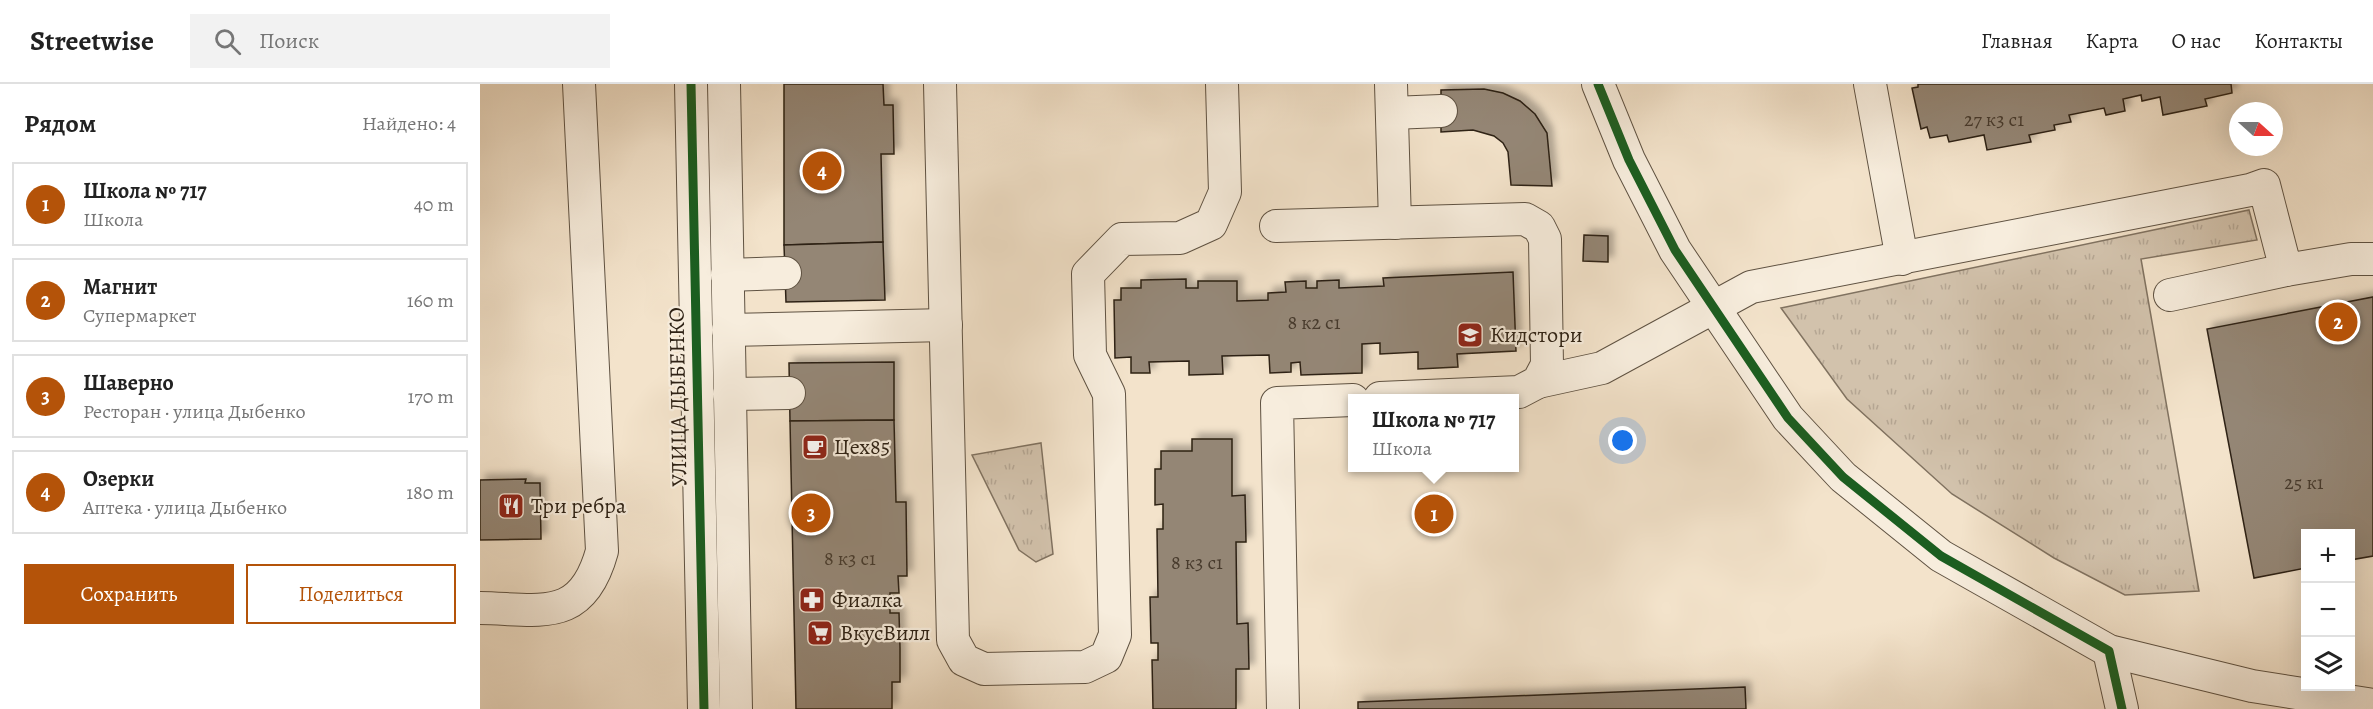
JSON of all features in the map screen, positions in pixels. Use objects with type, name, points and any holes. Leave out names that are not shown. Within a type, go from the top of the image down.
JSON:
[{"type":"street","points":[[480,608],[552,609],[568,605],[583,592],[595,575],[602,551],[579,84]]},
{"type":"street","name":"УЛИЦА ДЫБЕНКО","points":[[691,84],[704,709]]},
{"type":"street","points":[[724,84],[736,709]]},
{"type":"street","points":[[940,84],[953,640],[964,660],[984,669],[1085,667],[1106,657],[1115,635],[1109,394],[1090,355],[1088,274],[1122,239],[1180,238],[1211,224],[1225,192],[1222,84]]},
{"type":"street","points":[[1598,84],[1629,160],[1675,250],[1788,418],[1843,477],[1941,556],[2109,651],[2252,686],[2373,705]]},
{"type":"street","points":[[1870,84],[1902,259]]},
{"type":"street","points":[[1395,223],[1392,98],[1441,111]]},
{"type":"street","points":[[1479,394],[1519,392],[1538,382],[1602,368],[1751,287],[2250,190],[2264,185],[2286,270]]},
{"type":"street","points":[[1276,226],[1525,219],[1539,227],[1545,239],[1546,365],[1538,382]]},
{"type":"street","points":[[2170,295],[2286,270],[2351,259],[2373,260]]},
{"type":"street","points":[[727,275],[784,273]]},
{"type":"street","points":[[728,330],[946,325]]},
{"type":"street","points":[[729,394],[789,393]]},
{"type":"street","points":[[1283,709],[1277,403],[1348,400]]},
{"type":"street","points":[[2109,651],[2122,709]]},
{"type":"green space","points":[[2249,210],[2257,240],[2141,259],[2199,591],[2125,595],[2054,558],[1952,494],[1847,399],[1781,308]]},
{"type":"green space","points":[[1041,443],[1053,554],[1036,562],[1019,550],[972,455]]},
{"type":"building","points":[[784,84],[883,84],[884,105],[893,105],[894,154],[881,154],[883,242],[784,245]]},
{"type":"building","points":[[1918,84],[2231,84],[2232,93],[2205,99],[2207,106],[2163,115],[2160,97],[2142,101],[2141,95],[2123,99],[2125,111],[2106,115],[2104,108],[2069,115],[2071,122],[2054,125],[2055,130],[2029,135],[2031,142],[1987,150],[1984,135],[1949,142],[1947,135],[1930,138],[1927,127],[1921,129],[1912,88],[1918,87]]},
{"type":"building","points":[[1484,89],[1503,93],[1520,101],[1535,114],[1547,133],[1552,186],[1511,185],[1508,152],[1503,143],[1494,136],[1473,130],[1441,132],[1441,90]]},
{"type":"building","points":[[1584,235],[1608,236],[1608,262],[1583,261]]},
{"type":"building","points":[[883,242],[885,300],[786,302],[784,245]]},
{"type":"building","points":[[1513,272],[1516,351],[1457,354],[1458,367],[1418,369],[1418,352],[1380,354],[1380,343],[1362,344],[1362,373],[1301,375],[1300,362],[1291,363],[1291,372],[1270,373],[1269,355],[1222,356],[1223,374],[1189,375],[1189,361],[1149,362],[1150,373],[1131,373],[1131,357],[1115,358],[1114,300],[1121,300],[1121,288],[1141,288],[1141,280],[1186,279],[1186,288],[1198,288],[1198,281],[1237,281],[1237,301],[1268,300],[1268,293],[1286,292],[1285,282],[1306,281],[1306,288],[1317,288],[1317,281],[1339,280],[1339,288],[1384,286],[1383,278]]},
{"type":"building","points":[[2373,297],[2373,556],[2355,559],[2355,529],[2301,529],[2301,569],[2254,578],[2207,329]]},
{"type":"building","points":[[894,362],[894,420],[790,421],[789,363]]},
{"type":"building","points":[[894,420],[896,502],[906,502],[907,576],[898,576],[899,593],[890,593],[890,613],[899,613],[900,648],[900,682],[892,682],[892,709],[796,709],[790,421]]},
{"type":"building","points":[[1192,439],[1232,439],[1232,496],[1245,495],[1246,542],[1236,542],[1237,624],[1248,623],[1249,669],[1236,669],[1236,709],[1153,709],[1152,660],[1158,660],[1158,643],[1151,643],[1150,597],[1158,597],[1157,529],[1163,529],[1163,504],[1155,505],[1155,469],[1161,469],[1161,451],[1192,451]]},
{"type":"building","points":[[526,479],[525,483],[540,483],[541,539],[480,540],[480,480]]},
{"type":"building","points":[[1745,687],[1746,709],[1358,709],[1358,702]]},
{"type":"cycle path","points":[[691,84],[704,709]]},
{"type":"cycle path","points":[[1598,84],[1629,160],[1675,250],[1788,418],[1843,477],[1941,556],[2109,651],[2122,709]]},
{"type":"place","name":"Озерки","points":[[822,171]]},
{"type":"place","name":"Магнит","points":[[2338,322]]},
{"type":"place","name":"Кидстори","points":[[1470,335]]},
{"type":"place","name":"Цех85","points":[[815,447]]},
{"type":"place","name":"Три ребра","points":[[511,506]]},
{"type":"place","name":"Шаверно","points":[[811,513]]},
{"type":"place","name":"Школа № 717","points":[[1434,514]]},
{"type":"place","name":"Фиалка","points":[[812,600]]},
{"type":"place","name":"ВкусВилл","points":[[820,633]]}]
